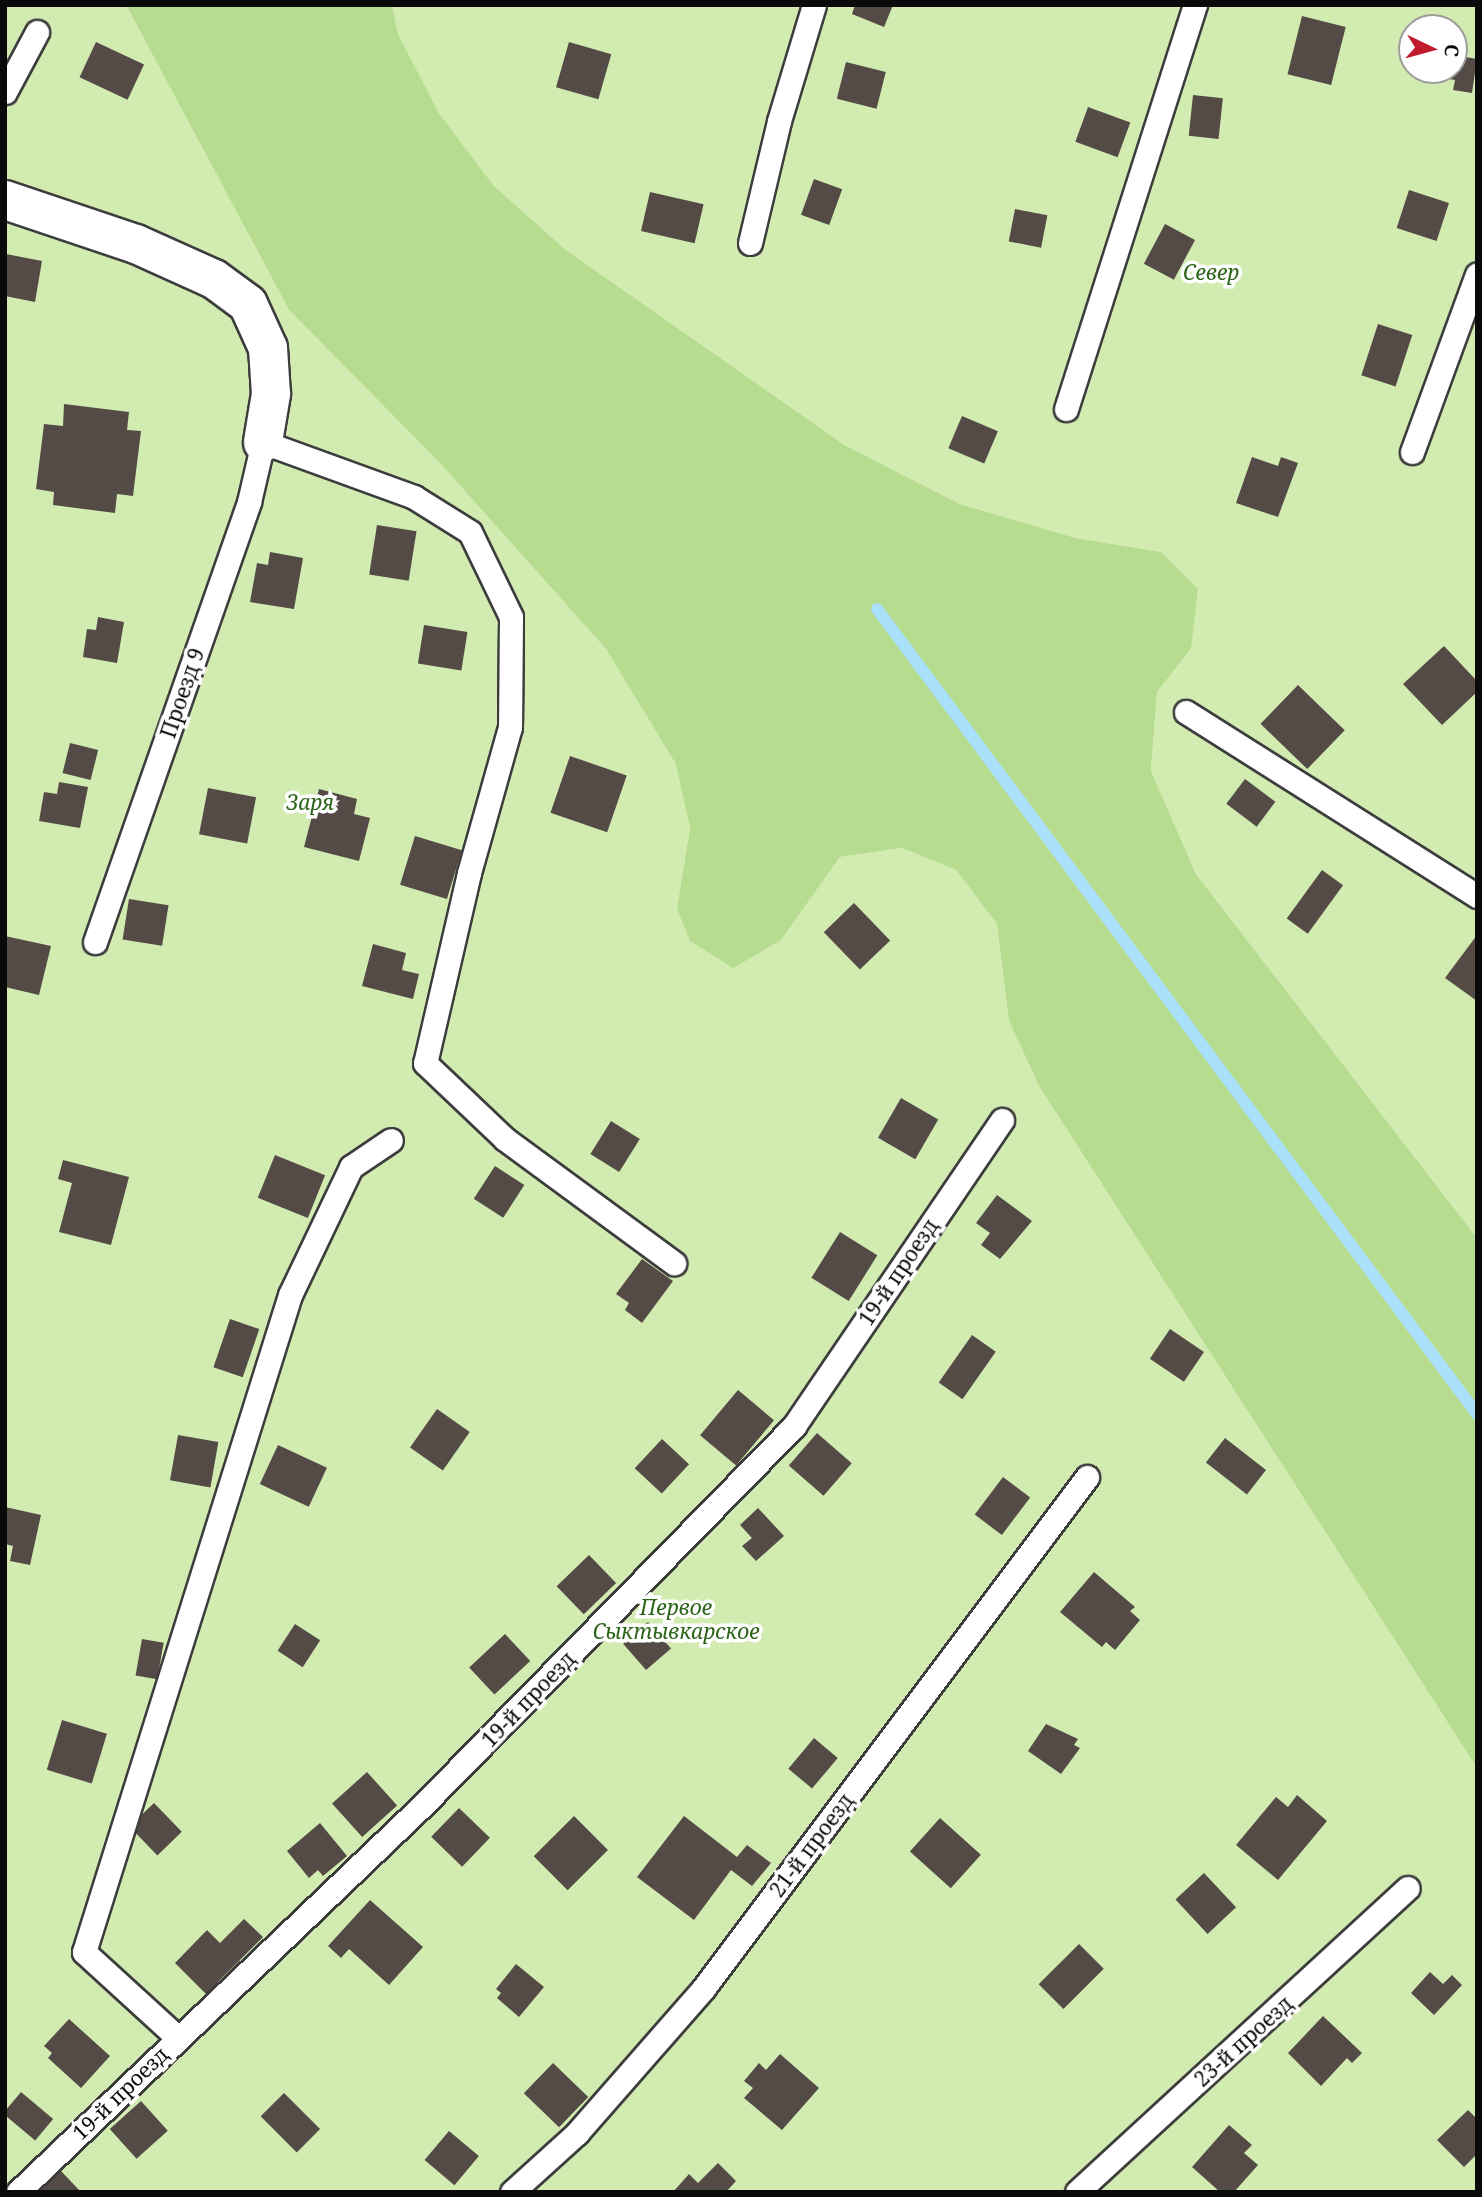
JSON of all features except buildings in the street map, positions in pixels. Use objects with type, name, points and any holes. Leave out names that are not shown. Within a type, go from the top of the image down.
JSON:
[{"type":"street","points":[[5,200],[136,244],[214,279],[248,304],[268,348],[271,394],[263,442]]},
{"type":"lane","points":[[750,243],[779,121],[814,5]]},
{"type":"lane","points":[[1066,408],[1195,5]]},
{"type":"lane","points":[[5,92],[37,32]]},
{"type":"lane","points":[[1412,452],[1477,274]]},
{"type":"lane","points":[[263,442],[414,496],[470,532],[511,617],[510,727],[468,873],[425,1063],[505,1139],[674,1263]]},
{"type":"lane","name":"Проезд 9","points":[[95,942],[249,502],[263,442]]},
{"type":"lane","points":[[1186,712],[1477,896]]},
{"type":"lane","name":"19-й проезд","points":[[18,2192],[177,2037],[424,1804],[794,1426],[1002,1120]]},
{"type":"lane","points":[[177,2037],[84,1952],[290,1295],[351,1167],[391,1140]]},
{"type":"lane","name":"21-й проезд","points":[[512,2192],[577,2133],[703,1989],[1087,1477]]},
{"type":"lane","name":"23-й проезд","points":[[1077,2192],[1408,1888]]},
{"type":"green space","name":"Первое Сыктывкарское","points":[[5,5],[126,5],[289,310],[438,461],[606,649],[677,764],[690,828],[677,908],[781,940],[840,857],[902,848],[956,870],[997,924],[1009,1021],[1039,1086],[1477,1768],[1477,2192],[5,2192]]},
{"type":"green space","points":[[126,5],[392,5],[398,34],[439,113],[494,186],[566,250],[846,446],[960,504],[1076,538],[1161,552],[1198,589],[1191,648],[1157,692],[1151,771],[1196,874],[1477,1238],[1477,1768],[1039,1086],[1009,1021],[997,924],[956,870],[902,848],[840,857],[781,940],[733,968],[690,941],[677,908],[690,828],[676,764],[606,649],[438,461],[289,310]]},
{"type":"green space","name":"Север","points":[[392,5],[1477,5],[1477,1238],[1196,874],[1151,771],[1157,692],[1190,648],[1160,552],[1076,538],[960,504],[846,446],[566,250],[494,186],[439,113],[398,34]]},
{"type":"waterway","points":[[877,609],[1477,1414]]},
{"type":"park label","name":"Заря","points":[[310,802]]}]
